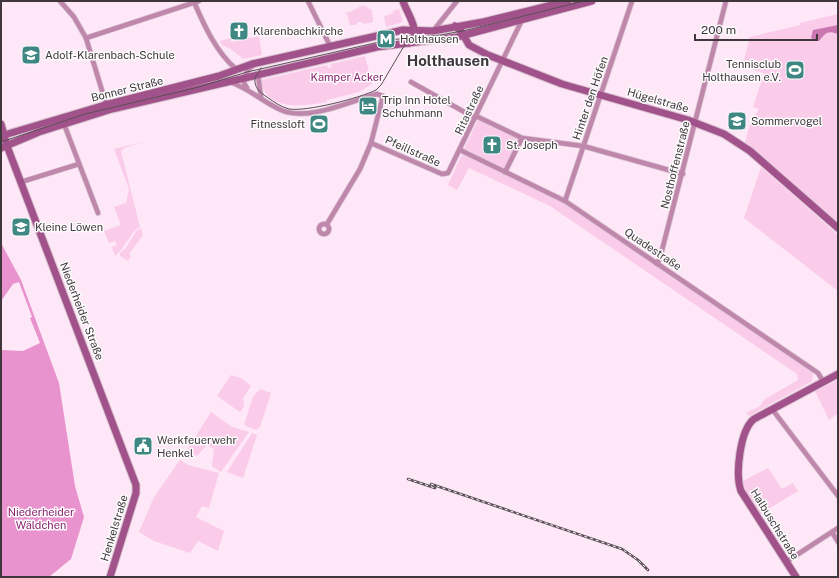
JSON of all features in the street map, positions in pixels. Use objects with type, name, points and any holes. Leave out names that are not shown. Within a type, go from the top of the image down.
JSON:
[{"type":"main road","points":[[402,1],[408,16],[411,18],[415,30],[413,39],[409,43]]},
{"type":"main road","name":"Bonner Straße","points":[[3,135],[105,105],[188,85],[219,76],[236,69],[330,46],[403,30],[433,31],[483,22],[568,1]]},
{"type":"main road","name":"Bonner Straße","points":[[4,147],[28,136],[112,109],[378,47],[464,36],[492,27],[512,24],[592,1]]},
{"type":"main road","points":[[522,20],[525,14],[532,10]]},
{"type":"main road","points":[[403,30],[407,26],[408,16]]},
{"type":"main road","name":"Hügelstraße","points":[[452,27],[461,31],[471,47],[562,84],[695,122],[724,134],[748,150],[838,228]]},
{"type":"main road","points":[[313,62],[318,59],[320,55],[314,50]]},
{"type":"main road","points":[[1,124],[4,147]]},
{"type":"main road","name":"Niederheider Straße","points":[[4,147],[21,182],[136,485]]},
{"type":"main road","points":[[772,409],[838,374]]},
{"type":"main road","name":"Halbuschstraße","points":[[772,409],[752,421],[745,429],[742,444],[739,481],[744,497],[796,577]]},
{"type":"main road","name":"Henkelstraße","points":[[110,577],[136,494],[136,485]]},
{"type":"street","points":[[60,1],[74,17],[86,38],[105,105],[112,109]]},
{"type":"street","points":[[308,1],[330,46]]},
{"type":"street","points":[[433,31],[457,1]]},
{"type":"street","name":"Hinter den Höfen","points":[[565,201],[632,1]]},
{"type":"street","name":"Nosthoffenstraße","points":[[657,264],[660,258],[683,174],[726,1]]},
{"type":"street","points":[[86,38],[196,2],[219,48],[228,62],[236,69]]},
{"type":"street","points":[[445,17],[445,24],[452,27]]},
{"type":"street","name":"Ritastraße","points":[[447,174],[522,20]]},
{"type":"street","points":[[512,24],[516,26],[517,30]]},
{"type":"street","points":[[247,88],[244,83],[249,68],[255,64]]},
{"type":"street","points":[[258,75],[261,97]]},
{"type":"street","points":[[227,81],[247,88],[281,110],[302,114],[330,108],[376,94],[383,96],[371,143],[355,179],[327,224]]},
{"type":"street","points":[[411,82],[476,117],[522,138],[583,146],[683,174]]},
{"type":"street","points":[[64,124],[98,213]]},
{"type":"street","points":[[505,172],[522,138]]},
{"type":"street","name":"Pfeillstraße","points":[[371,143],[442,174],[447,174]]},
{"type":"street","name":"Quadestraße","points":[[460,150],[565,201],[818,372],[823,381]]},
{"type":"street","points":[[21,182],[78,164]]},
{"type":"street","points":[[772,409],[838,496]]},
{"type":"street","points":[[786,562],[838,528]]},
{"type":"street","points":[[832,532],[838,542]]},
{"type":"green space","points":[[363,5],[372,10],[373,22],[364,24],[362,22],[358,22],[356,25],[350,25],[347,14],[344,13],[350,12]]},
{"type":"green space","points":[[399,9],[403,22],[386,27],[384,16],[394,13],[393,11]]},
{"type":"green space","points":[[838,14],[838,223],[745,142],[751,121],[759,109],[753,107],[764,73],[742,67],[750,37]]},
{"type":"green space","points":[[259,36],[262,55],[243,59],[231,49],[222,45],[220,41],[231,38],[231,42]]},
{"type":"green space","name":"Kamper Acker","points":[[365,56],[372,84],[359,92],[327,100],[327,102],[308,105],[288,105],[278,102],[270,98],[264,91],[260,81],[327,65],[328,68],[332,67],[331,64]]},
{"type":"green space","points":[[478,120],[520,140],[505,169],[464,149]]},
{"type":"green space","points":[[143,142],[124,148],[121,151],[140,227],[134,232],[119,253],[115,256],[112,247],[117,245],[115,241],[109,243],[104,231],[121,225],[114,207],[126,203],[129,189],[114,149]]},
{"type":"green space","points":[[463,155],[561,201],[811,371],[813,373],[812,381],[749,416],[746,413],[760,406],[765,399],[798,380],[797,374],[550,206],[469,168],[457,190],[448,185],[461,156]]},
{"type":"green space","points":[[761,167],[838,235],[838,291],[744,218]]},
{"type":"green space","points":[[141,228],[143,235],[129,254],[131,256],[128,261],[120,256],[120,253],[126,248],[137,230]]},
{"type":"green space","name":"Niederheider Wäldchen","points":[[1,243],[21,280],[59,383],[75,486],[84,517],[71,559],[49,577],[1,577],[1,350],[23,351],[40,343],[30,318],[32,317],[19,282],[13,284],[1,301]]},
{"type":"green space","points":[[231,375],[241,378],[251,386],[243,398],[244,407],[240,412],[217,396]]},
{"type":"green space","points":[[838,380],[838,413],[829,420],[815,391]]},
{"type":"green space","points":[[260,389],[271,393],[260,427],[256,430],[244,425],[253,397]]},
{"type":"green space","points":[[211,412],[232,427],[249,432],[221,472],[212,466],[214,449],[207,445],[197,456],[186,452]]},
{"type":"green space","points":[[252,433],[257,435],[243,478],[227,472]]},
{"type":"green space","points":[[180,460],[188,465],[219,473],[209,508],[202,506],[196,517],[224,531],[218,551],[198,541],[190,553],[154,541],[139,532],[154,497]]},
{"type":"green space","points":[[768,468],[782,489],[793,483],[798,491],[760,514],[744,487],[743,481]]},
{"type":"shaded area","points":[[838,25],[838,34],[829,32],[819,41],[811,38],[813,30]]},
{"type":"tram line","points":[[1,142],[85,114],[195,88],[247,72],[388,40],[441,35],[467,30],[584,1]]},
{"type":"tram line","points":[[261,68],[255,78],[256,87],[275,102],[289,109],[320,106],[346,100],[376,90],[381,85],[404,46],[415,37]]},
{"type":"railway","points":[[408,479],[435,488]]},
{"type":"railway","points":[[431,484],[622,549],[638,560],[648,570]]},
{"type":"place","name":"Klarenbachkirche","points":[[239,31]]},
{"type":"place","name":"Holthausen","points":[[386,39]]},
{"type":"place","name":"Adolf-Klarenbach-Schule","points":[[31,55]]},
{"type":"place","name":"Tennisclub Holthausen e.V.","points":[[795,70]]},
{"type":"place","name":"Trip Inn Hotel Schuhmann","points":[[368,106]]},
{"type":"place","name":"Sommervogel","points":[[737,121]]},
{"type":"place","name":"Fitnessloft","points":[[319,124]]},
{"type":"place","name":"St. Joseph","points":[[492,145]]},
{"type":"place","name":"Kleine Löwen","points":[[21,227]]},
{"type":"place","name":"Werkfeuerwehr Henkel","points":[[143,446]]},
{"type":"district","name":"Holthausen","points":[[448,61]]}]
